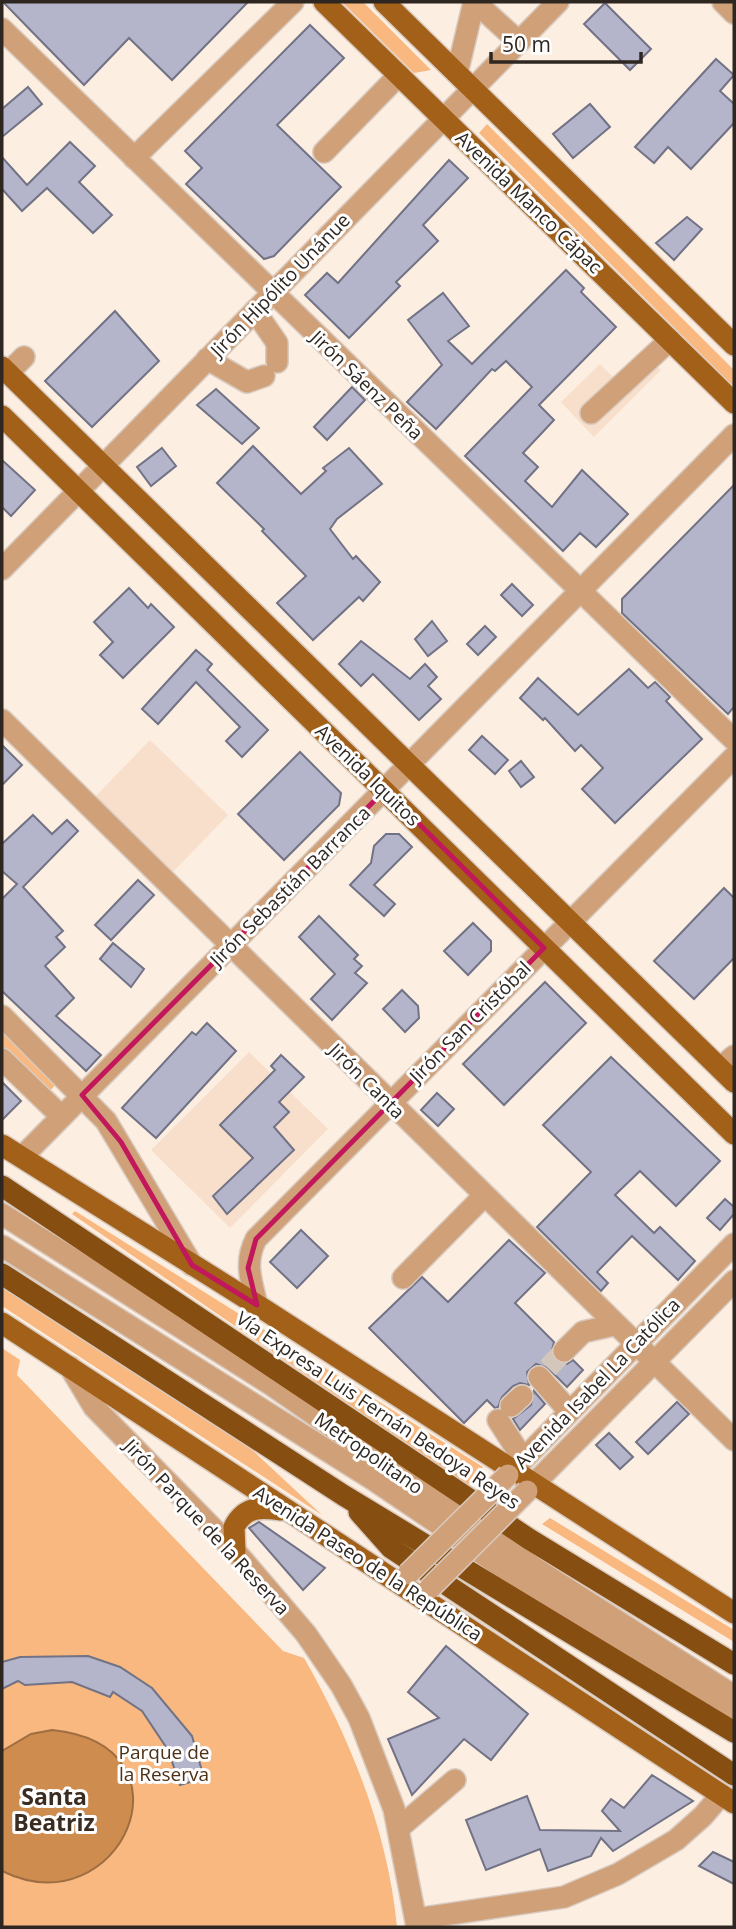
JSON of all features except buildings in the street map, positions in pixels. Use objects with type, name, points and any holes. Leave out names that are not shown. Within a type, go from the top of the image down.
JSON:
[{"type":"highway","name":"Vía Expresa Luis Fernán Bedoya Reyes","points":[[2,1185],[529,1539],[734,1664]]},
{"type":"highway","points":[[2,1274],[343,1495],[734,1732]]},
{"type":"highway","points":[[343,1495],[391,1548],[734,1775]]},
{"type":"main road","name":"Avenida Manco Cápac","points":[[324,2],[734,403]]},
{"type":"main road","points":[[385,2],[734,345]]},
{"type":"main road","name":"Avenida Iquitos","points":[[5,370],[570,923],[730,1069]]},
{"type":"main road","name":"Avenida Iquitos","points":[[2,416],[734,1134]]},
{"type":"main road","points":[[2,1145],[515,1468],[531,1487],[734,1613]]},
{"type":"main road","name":"Avenida Paseo de la República","points":[[2,1323],[283,1511],[404,1578],[728,1799]]},
{"type":"main road","points":[[235,1551],[234,1527],[246,1512],[261,1507],[283,1511]]},
{"type":"street","points":[[134,158],[293,2]]},
{"type":"street","points":[[457,73],[475,2],[519,42]]},
{"type":"street","name":"Jirón Hipólito Unánue","points":[[2,569],[558,2]]},
{"type":"street","points":[[723,2],[734,13]]},
{"type":"street","name":"Jirón Sáenz Peña","points":[[2,29],[134,158],[175,206],[272,293],[734,740]]},
{"type":"street","points":[[324,152],[399,75]]},
{"type":"street","points":[[207,359],[247,382],[270,369],[277,343],[255,311]]},
{"type":"street","points":[[591,412],[670,340]]},
{"type":"street","points":[[5,370],[24,357]]},
{"type":"street","name":"Jirón Sebastián Barranca","points":[[22,1157],[734,436]]},
{"type":"street","name":"Jirón Canta","points":[[2,720],[614,1325],[734,1440]]},
{"type":"street","name":"Jirón San Cristóbal","points":[[257,1305],[247,1268],[249,1253],[256,1239],[734,757]]},
{"type":"street","points":[[2,1016],[82,1095],[121,1142],[192,1265]]},
{"type":"street","points":[[2,1059],[61,1116]]},
{"type":"street","points":[[403,1278],[484,1196]]},
{"type":"street","name":"Metropolitano","points":[[2,1214],[270,1384],[535,1568],[734,1696]]},
{"type":"street","name":"Avenida Isabel La Católica","points":[[404,1578],[734,1244]]},
{"type":"street","name":"Metropolitano","points":[[2,1246],[374,1480],[572,1614],[734,1714]]},
{"type":"street","name":"Avenida Isabel La Católica","points":[[425,1593],[734,1281]]},
{"type":"street","points":[[564,1351],[583,1332],[614,1325]]},
{"type":"street","name":"Jirón Parque de la Reserva","points":[[70,1367],[94,1407],[235,1551],[306,1634],[341,1685],[376,1759],[399,1828],[417,1923]]},
{"type":"street","points":[[475,1445],[522,1396]]},
{"type":"street","points":[[522,1396],[569,1411]]},
{"type":"street","points":[[515,1468],[522,1396]]},
{"type":"street","points":[[399,1828],[456,1780]]},
{"type":"street","points":[[417,1923],[564,1897],[618,1874],[676,1840],[703,1816],[728,1799]]},
{"type":"highlighted area","points":[[385,790],[544,948],[256,1239],[248,1268],[257,1305],[192,1265],[121,1142],[82,1095]]},
{"type":"shaded area","points":[[644,354],[661,370],[594,437],[561,402],[600,364],[617,381]]},
{"type":"shaded area","points":[[150,740],[228,815],[171,874],[93,799]]},
{"type":"shaded area","points":[[249,1052],[328,1129],[230,1228],[151,1150]]},
{"type":"shaded area","points":[[52,1730],[98,1743],[124,1767],[133,1796],[127,1828],[109,1856],[81,1876],[44,1882],[2,1871],[2,1751],[31,1734]]},
{"type":"green space","points":[[342,2],[363,2],[431,70],[414,73]]},
{"type":"green space","points":[[487,124],[734,370],[734,387],[479,133]]},
{"type":"green space","points":[[2,1030],[56,1084],[49,1092],[2,1046]]},
{"type":"green space","points":[[75,1211],[483,1467],[468,1486],[72,1214]]},
{"type":"green space","points":[[2,1286],[238,1437],[322,1515],[2,1306]]},
{"type":"green space","name":"Parque de la Reserva","points":[[2,1348],[20,1360],[17,1375],[283,1651],[304,1658],[337,1721],[365,1788],[385,1856],[397,1927],[2,1927]]},
{"type":"green space","points":[[550,1518],[734,1630],[734,1642],[542,1524]]},
{"type":"tunnel","points":[[548,1368],[564,1351]]},
{"type":"district","name":"Santa Beatriz","points":[[54,1810]]}]
